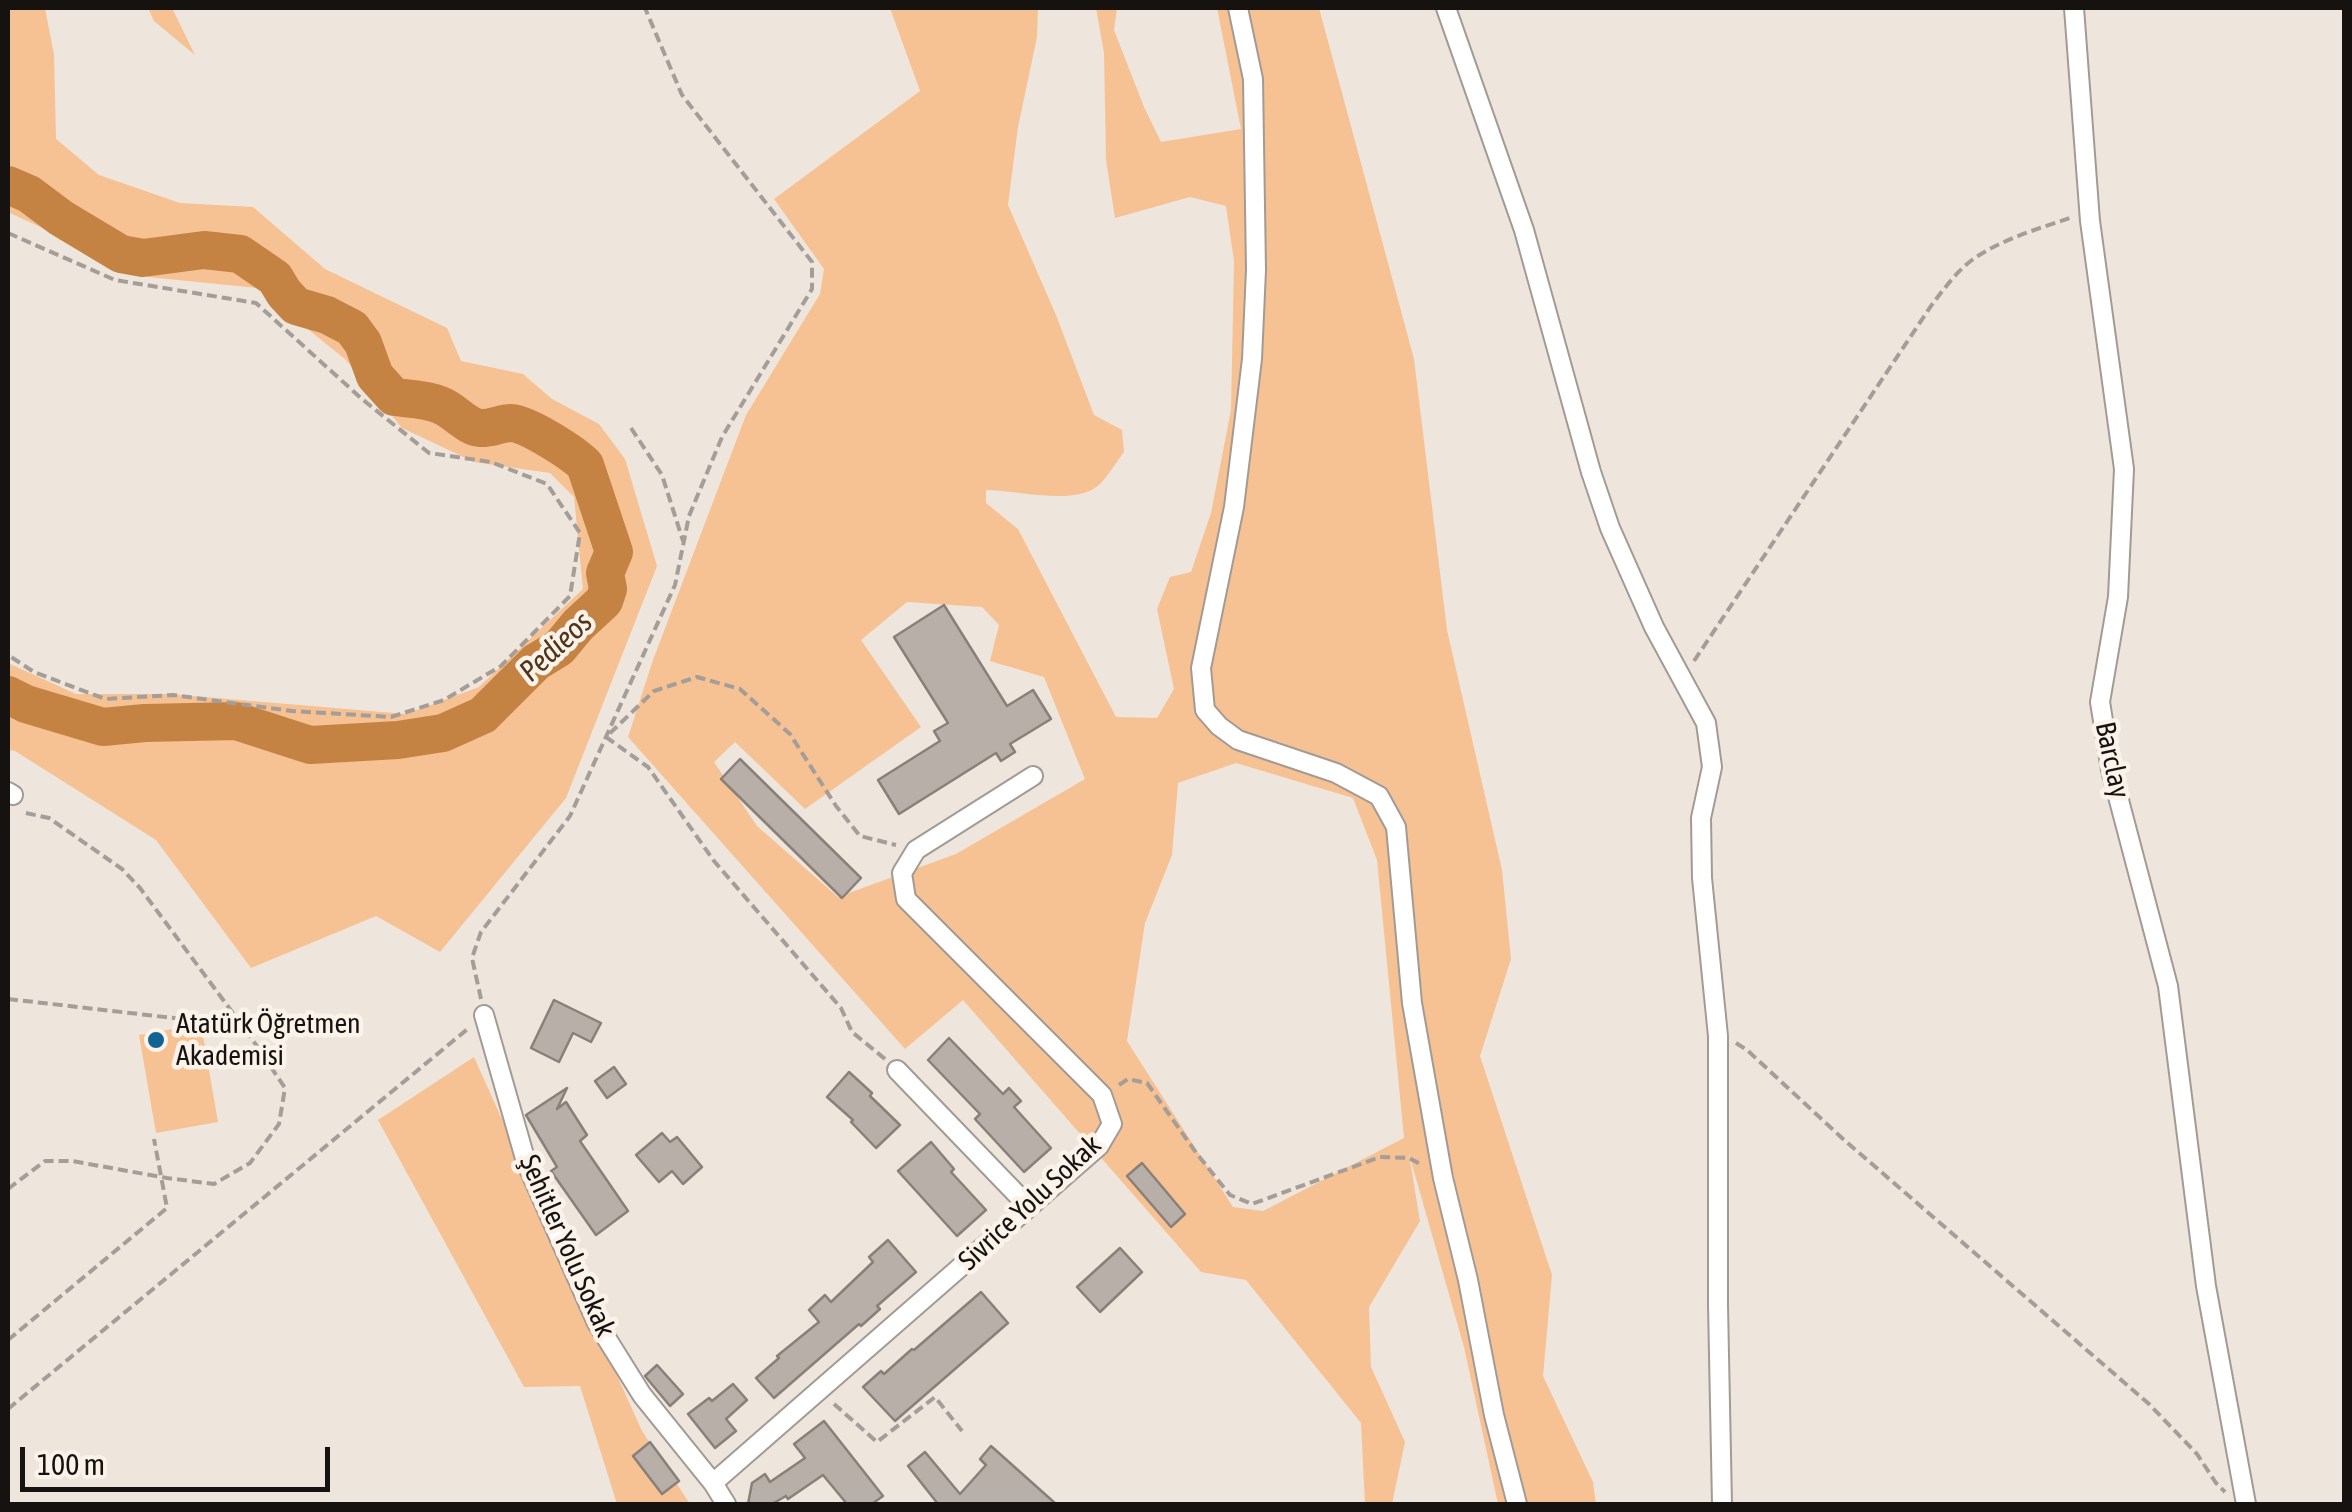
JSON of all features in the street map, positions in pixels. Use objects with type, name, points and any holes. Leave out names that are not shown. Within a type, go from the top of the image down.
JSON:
[{"type":"street","points":[[1238,8],[1253,79],[1256,270],[1252,359],[1234,507],[1201,668],[1205,710],[1218,726],[1238,740],[1336,772],[1379,796],[1396,827],[1412,1003],[1443,1178],[1516,1504]]},
{"type":"street","points":[[1446,8],[1524,230],[1610,528],[1654,627],[1706,723],[1712,767],[1701,818],[1702,878],[1718,1036],[1722,1504]]},
{"type":"street","name":"Barclay","points":[[2074,8],[2090,211],[2124,469],[2118,598],[2100,702],[2111,770],[2168,986],[2206,1286],[2246,1502]]},
{"type":"street","points":[[916,850],[1032,776]]},
{"type":"street","name":"Sivrice Yolu Sokak","points":[[713,1483],[1099,1146],[1112,1124],[1102,1095],[906,899],[902,873],[916,850]]},
{"type":"street","name":"Şehitler Yolu Sokak","points":[[484,1015],[526,1162],[597,1323],[642,1394],[726,1504]]},
{"type":"street","points":[[897,1070],[1028,1208]]},
{"type":"path","points":[[8,1410],[484,1015],[472,958],[481,932],[570,816],[675,585],[689,516],[722,437],[812,289],[812,262],[682,95],[645,8]]},
{"type":"path","points":[[1683,678],[1952,279],[1991,248],[2090,211]]},
{"type":"path","points":[[8,233],[115,280],[256,302],[362,399],[430,453],[491,462],[546,484],[580,533],[570,596],[501,666],[444,700],[391,717],[292,711],[173,695],[104,699],[34,672],[8,655]]},
{"type":"path","points":[[632,428],[662,476],[684,543]]},
{"type":"path","points":[[606,737],[654,691],[697,677],[740,689],[790,734],[860,836],[916,850]]},
{"type":"path","points":[[606,737],[648,767],[714,861],[841,1008],[852,1032],[897,1070]]},
{"type":"path","points":[[8,1189],[45,1161],[72,1161],[214,1184],[250,1163],[280,1124],[285,1088],[140,888],[122,869],[50,818],[12,799]]},
{"type":"path","points":[[8,998],[218,1023],[250,1036]]},
{"type":"path","points":[[1718,1036],[1747,1050],[1842,1138],[2149,1404],[2197,1454],[2216,1483],[2227,1494],[2246,1502]]},
{"type":"path","points":[[1102,1095],[1128,1079],[1147,1083],[1230,1195],[1252,1204],[1380,1157],[1410,1158],[1443,1178]]},
{"type":"path","points":[[8,1340],[167,1208],[154,1139]]},
{"type":"path","points":[[819,1391],[877,1442],[935,1397],[962,1431]]},
{"type":"shaded area","points":[[8,8],[45,8],[54,55],[56,139],[99,175],[180,203],[253,207],[325,269],[447,328],[461,361],[523,374],[552,399],[599,424],[625,459],[657,566],[566,798],[440,952],[376,916],[251,968],[156,840],[8,750],[8,663],[76,694],[169,694],[406,714],[479,687],[583,589],[574,497],[550,473],[474,462],[402,428],[346,360],[257,288],[148,277],[8,212]]},
{"type":"shaded area","points":[[148,8],[172,8],[195,55],[154,21]]},
{"type":"shaded area","points":[[890,8],[1038,8],[1037,37],[1018,127],[1008,205],[1094,415],[1122,430],[1124,452],[1090,491],[1046,496],[986,490],[986,503],[1018,529],[1116,717],[1157,718],[1174,689],[1157,609],[1170,577],[1191,572],[1211,513],[1231,410],[1234,261],[1226,206],[1190,197],[1115,218],[1106,160],[1104,53],[1096,8],[1117,8],[1114,30],[1161,142],[1241,129],[1217,8],[1319,8],[1414,359],[1447,630],[1502,870],[1511,959],[1480,1056],[1552,1275],[1543,1376],[1593,1482],[1596,1504],[1498,1504],[1464,1347],[1409,1154],[1420,1221],[1369,1307],[1371,1367],[1405,1442],[1392,1504],[1365,1504],[1361,1423],[1246,1280],[1201,1272],[963,1000],[905,1049],[628,737],[653,660],[746,415],[820,294],[824,269],[774,199],[920,91]],"holes":[[[907,602],[982,607],[999,625],[990,661],[1044,677],[1085,779],[956,854],[838,897],[757,826],[714,762],[735,742],[805,809],[921,727],[861,640]],[[1236,763],[1353,798],[1377,860],[1404,1138],[1263,1211],[1233,1207],[1127,1041],[1145,923],[1172,855],[1178,783]]]},
{"type":"shaded area","points":[[201,1024],[218,1122],[156,1133],[139,1035]]},
{"type":"shaded area","points":[[474,1057],[642,1431],[690,1504],[617,1504],[580,1386],[524,1387],[378,1120]]},
{"type":"building","points":[[944,605],[1007,706],[1033,690],[1051,719],[1010,744],[1015,752],[1001,761],[996,753],[899,814],[878,780],[940,741],[934,731],[948,723],[894,637]]},
{"type":"building","points":[[740,759],[861,878],[842,898],[721,779]]},
{"type":"building","points":[[554,1000],[601,1023],[591,1042],[573,1033],[559,1062],[531,1048]]},
{"type":"building","points":[[949,1038],[1003,1094],[1009,1088],[1021,1101],[1014,1107],[1051,1148],[1024,1172],[975,1119],[980,1114],[928,1060]]},
{"type":"building","points":[[614,1067],[626,1084],[607,1098],[595,1081]]},
{"type":"building","points":[[849,1072],[900,1125],[876,1148],[827,1097]]},
{"type":"building","points":[[567,1088],[557,1109],[566,1102],[587,1135],[580,1141],[628,1211],[596,1235],[551,1171],[557,1167],[526,1115]]},
{"type":"building","points":[[662,1133],[670,1142],[677,1137],[702,1167],[683,1184],[672,1171],[659,1182],[636,1155]]},
{"type":"building","points":[[931,1142],[954,1169],[951,1172],[986,1210],[957,1236],[898,1171]]},
{"type":"building","points":[[1142,1163],[1185,1214],[1171,1227],[1127,1176]]},
{"type":"building","points":[[888,1240],[916,1272],[877,1306],[880,1309],[861,1326],[774,1398],[756,1378],[819,1322],[809,1310],[825,1295],[831,1302],[873,1262],[869,1257]]},
{"type":"building","points":[[1120,1248],[1142,1272],[1100,1312],[1077,1287]]},
{"type":"building","points":[[981,1292],[1008,1323],[895,1421],[863,1387],[914,1350]]},
{"type":"building","points":[[657,1365],[683,1394],[670,1406],[645,1376]]},
{"type":"building","points":[[733,1384],[747,1400],[726,1419],[736,1431],[715,1448],[688,1414]]},
{"type":"building","points":[[824,1421],[883,1496],[872,1504],[847,1504],[823,1475],[788,1499],[786,1496],[772,1504],[748,1504],[752,1483],[765,1474],[770,1482],[805,1458],[794,1444]]},
{"type":"building","points":[[650,1442],[679,1481],[662,1494],[633,1456]]},
{"type":"building","points":[[991,1446],[1056,1504],[938,1504],[908,1466],[925,1452],[960,1494],[986,1465],[980,1459]]},
{"type":"waterway","name":"Pedieos","points":[[8,185],[29,194],[121,254],[143,258],[204,250],[240,254],[275,278],[296,306],[352,328],[363,343],[375,376],[394,397],[435,403],[475,427],[511,423],[550,440],[585,465],[614,552],[605,573],[608,589],[604,601],[559,648],[536,662],[483,715],[443,733],[310,745],[236,721],[103,727],[8,695]]},
{"type":"place","name":"Atatürk Öğretmen Akademisi","points":[[156,1040]]}]
